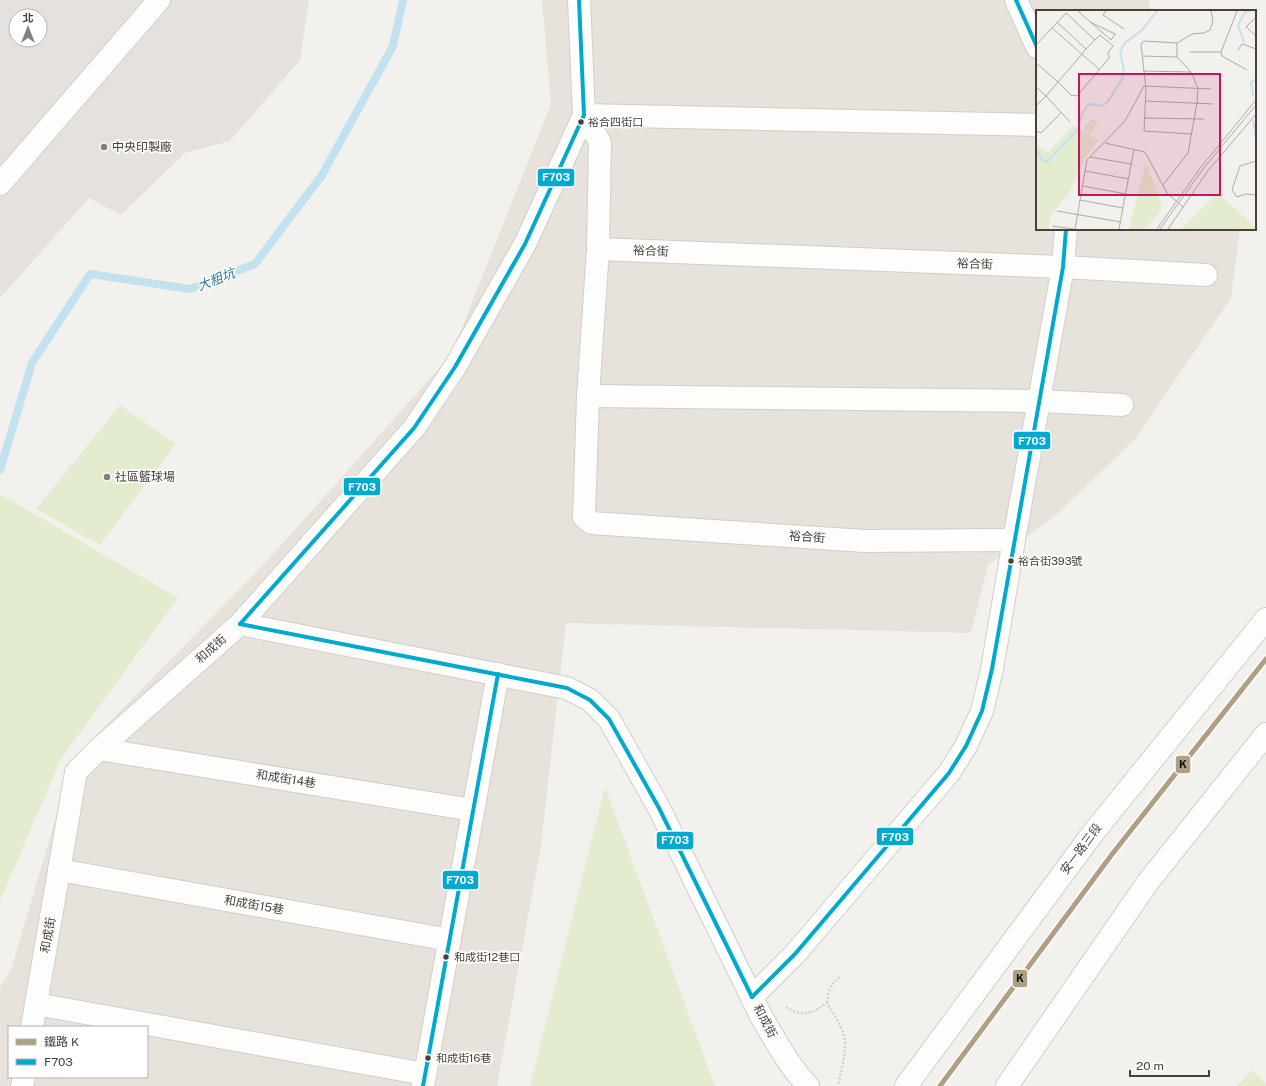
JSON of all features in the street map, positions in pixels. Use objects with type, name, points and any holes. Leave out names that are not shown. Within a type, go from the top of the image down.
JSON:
[{"type":"street","points":[[0,184],[159,0]]},
{"type":"street","name":"裕合街","points":[[579,0],[584,115],[600,142],[598,249],[588,396],[584,517],[591,523],[864,541],[1014,540]]},
{"type":"street","points":[[1016,0],[1036,45]]},
{"type":"street","points":[[584,115],[1036,125]]},
{"type":"street","name":"和成街","points":[[32,1026],[76,772],[99,749],[240,624],[414,428],[455,367],[526,244],[584,115]]},
{"type":"street","points":[[752,997],[795,954],[949,773],[966,746],[982,711],[992,669],[1064,267],[1066,230]]},
{"type":"street","name":"裕合街","points":[[598,249],[1064,267],[1206,276]]},
{"type":"street","points":[[588,396],[1039,401],[1122,405]]},
{"type":"street","name":"安一路三段","points":[[906,1086],[1092,833],[1266,619]]},
{"type":"street","name":"和成街","points":[[240,624],[567,688],[590,700],[609,719],[659,808],[752,997],[777,1044],[791,1066],[808,1086]]},
{"type":"street","points":[[36,1004],[424,1080],[498,674]]},
{"type":"street","points":[[1006,1086],[1148,882],[1266,734]]},
{"type":"street","name":"和成街14巷","points":[[99,749],[473,810]]},
{"type":"street","name":"和成街15巷","points":[[59,870],[450,940]]},
{"type":"path","points":[[838,1085],[844,1056],[845,1040],[827,1003],[830,987],[834,981],[842,976]]},
{"type":"path","points":[[786,1008],[794,1013],[805,1014],[815,1011],[827,1003]]},
{"type":"shaded area","name":"中央印製廠","points":[[0,0],[309,0],[300,60],[230,141],[185,153],[121,215],[89,198],[0,298]]},
{"type":"shaded area","points":[[542,0],[1148,0],[1151,10],[1036,10],[1036,230],[1240,230],[1231,298],[1135,439],[1055,516],[988,565],[971,633],[566,623],[541,846],[497,1086],[0,1086],[0,987],[11,970],[73,759],[266,562],[451,355],[551,104]]},
{"type":"green space","name":"社區籃球場","points":[[120,405],[176,444],[100,545],[36,509]]},
{"type":"green space","points":[[0,494],[178,598],[61,759],[0,901]]},
{"type":"green space","points":[[605,787],[715,1086],[530,1086]]},
{"type":"green space","points":[[1252,1070],[1266,1083],[1266,1086],[1236,1086]]},
{"type":"waterway","name":"大粗坑","points":[[0,470],[32,363],[90,274],[190,289],[255,264],[322,175],[393,46],[403,0]]},
{"type":"rail line","name":"K","points":[[940,1086],[1113,853],[1266,659]]},
{"type":"transit line","name":"F703","points":[[240,624],[414,428],[455,367],[525,244],[584,115],[579,0]]},
{"type":"transit line","name":"F703","points":[[1016,0],[1036,45]]},
{"type":"transit line","name":"F703","points":[[752,997],[795,954],[949,773],[966,746],[982,711],[992,669],[1063,267],[1066,230]]},
{"type":"transit line","name":"F703","points":[[240,624],[567,688],[590,700],[609,719],[659,808],[752,997]]},
{"type":"transit line","name":"F703","points":[[423,1086],[498,674]]},
{"type":"place","name":"裕合四街口","points":[[581,122]]},
{"type":"place","name":"中央印製廠","points":[[104,147]]},
{"type":"place","name":"社區籃球場","points":[[107,477]]},
{"type":"place","name":"裕合街393號","points":[[1011,561]]},
{"type":"place","name":"和成街12巷口","points":[[446,957]]},
{"type":"place","name":"和成街16巷","points":[[428,1058]]}]
